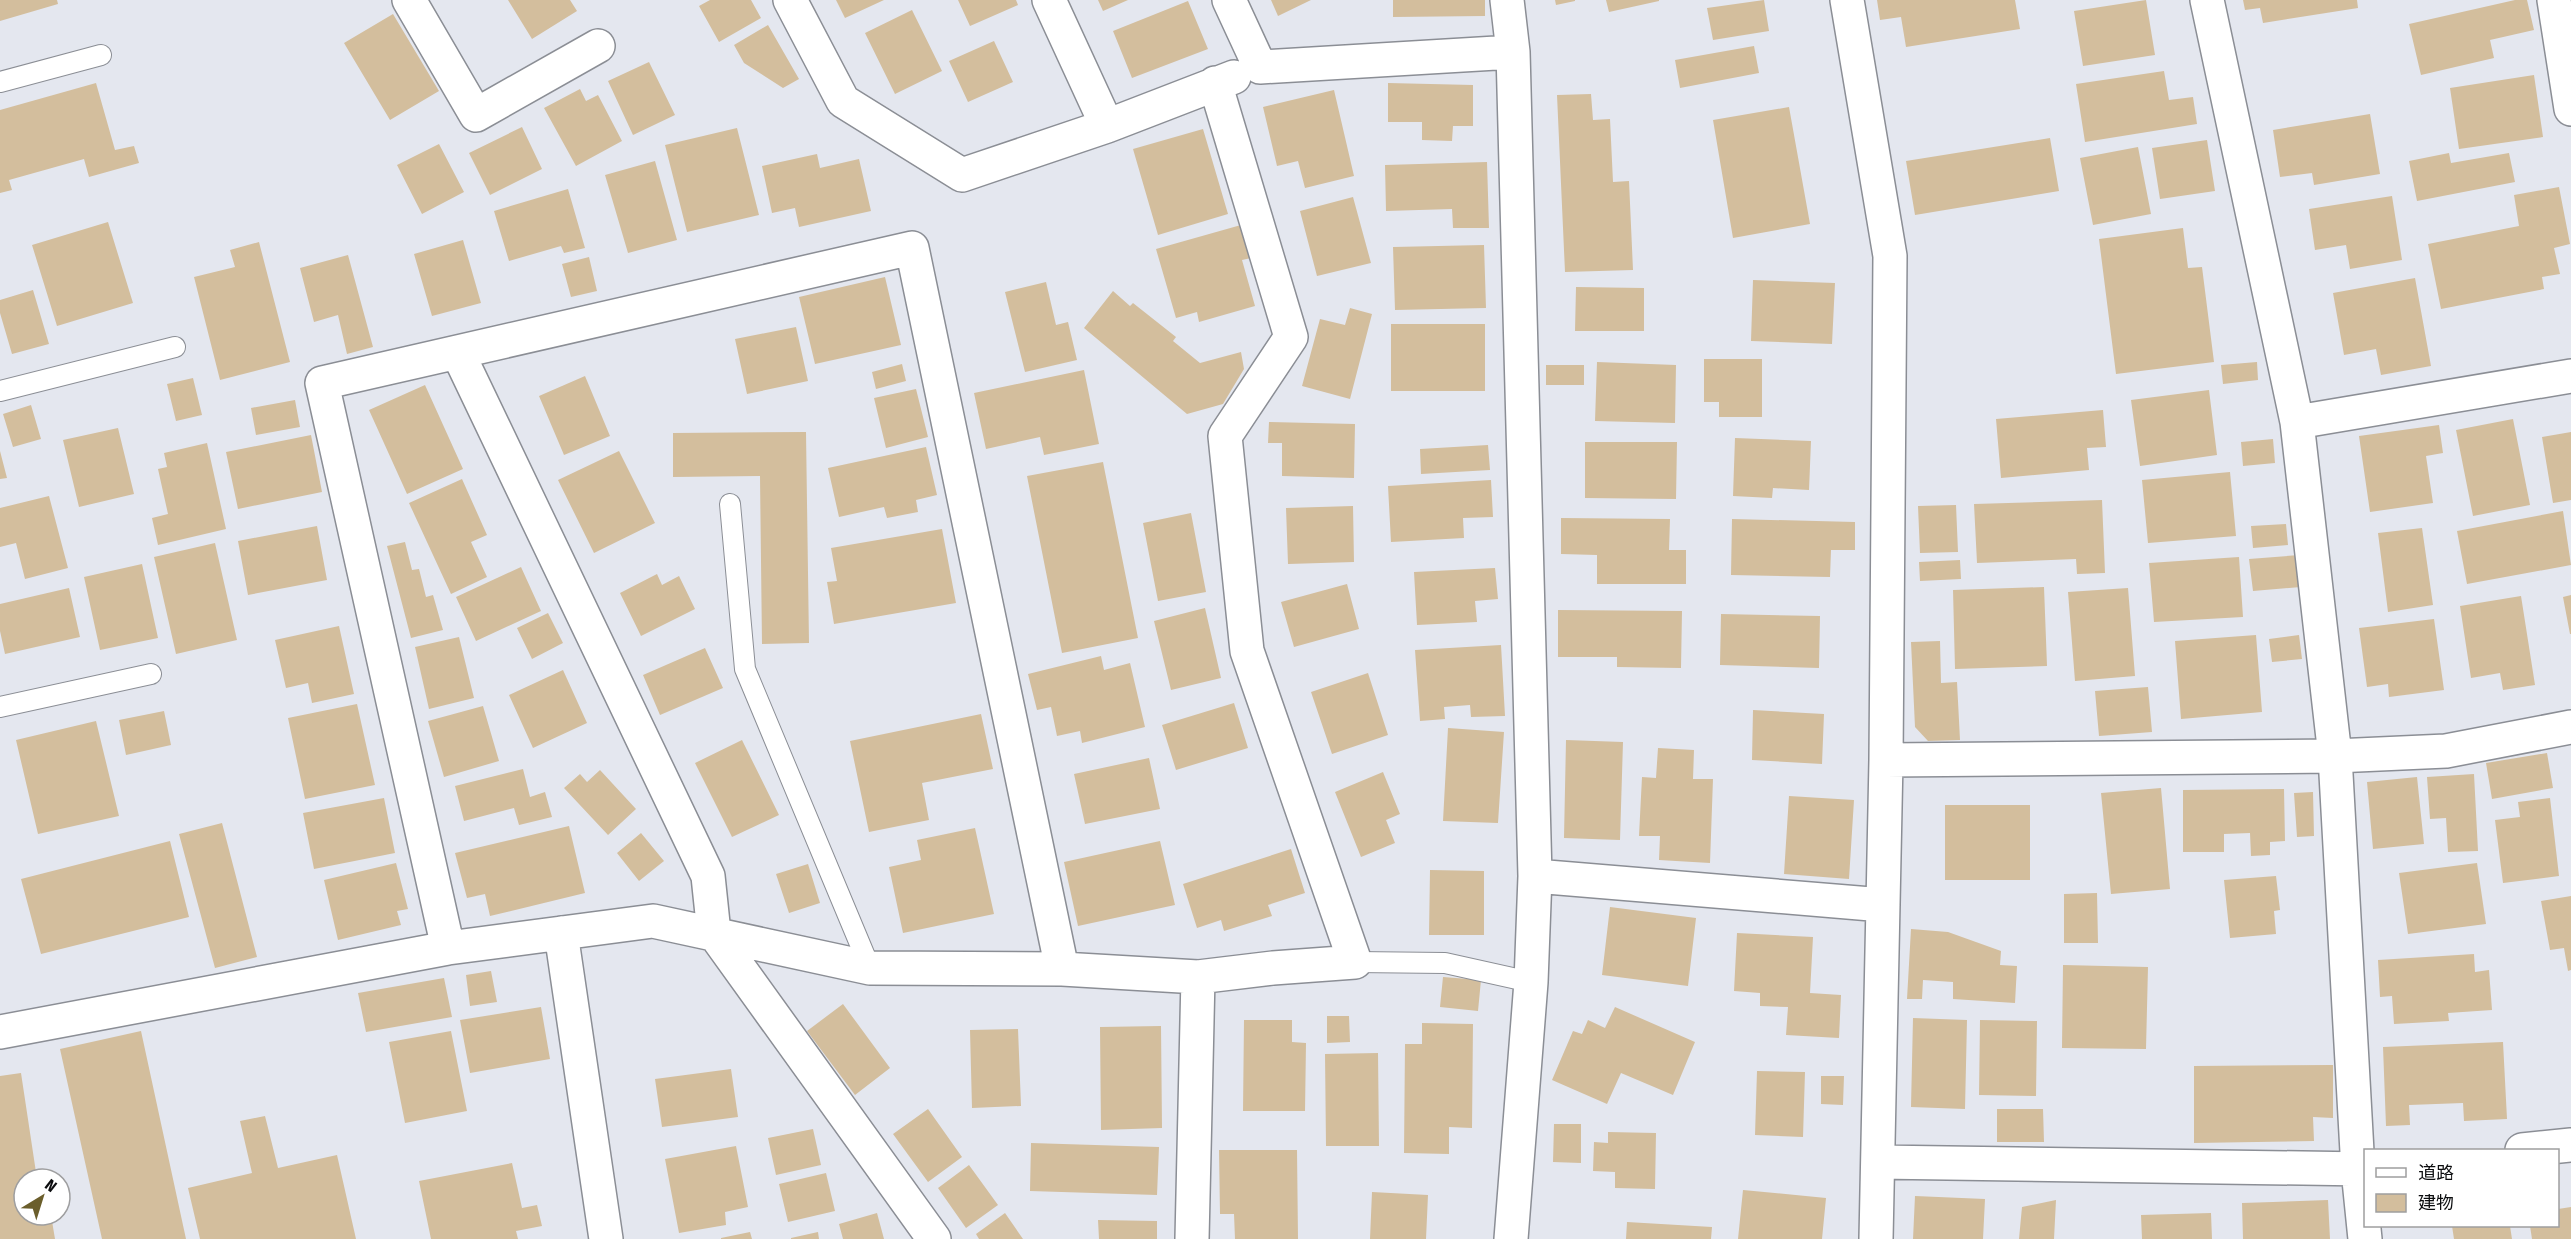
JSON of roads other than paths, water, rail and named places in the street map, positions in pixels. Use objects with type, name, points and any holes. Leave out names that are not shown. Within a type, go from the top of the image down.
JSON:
[{"type":"street","points":[[409,0],[476,115],[598,46]]},
{"type":"street","points":[[790,0],[843,101],[962,175],[1107,126],[1260,68],[1513,52]]},
{"type":"street","points":[[1049,0],[1107,126]]},
{"type":"street","points":[[1229,0],[1260,68]]},
{"type":"street","points":[[1507,0],[1513,52],[1535,876],[1531,982],[1511,1239]]},
{"type":"street","points":[[1846,0],[1890,256],[1886,760],[1876,1239]]},
{"type":"street","points":[[2207,0],[2297,422],[2335,756],[2364,1216]]},
{"type":"street","points":[[2561,11],[2571,109]]},
{"type":"street","points":[[0,1032],[448,948],[652,921],[870,968],[1062,969],[1198,978],[1273,968],[1355,962],[1247,651],[1225,436],[1291,337],[1215,84]]},
{"type":"street","points":[[448,948],[322,383],[912,248],[1062,969]]},
{"type":"street","points":[[458,353],[708,876],[714,933],[934,1239]]},
{"type":"street","points":[[2297,422],[2571,376]]},
{"type":"street","points":[[1886,760],[2335,756],[2446,750],[2571,727]]},
{"type":"street","points":[[1535,876],[1882,905]]},
{"type":"street","points":[[561,933],[606,1239]]},
{"type":"street","points":[[1192,1239],[1198,978]]},
{"type":"street","points":[[2532,1149],[2571,1145]]},
{"type":"street","points":[[1878,1162],[2362,1169]]},
{"type":"lane","points":[[0,82],[101,55]]},
{"type":"lane","points":[[0,391],[175,347]]},
{"type":"lane","points":[[730,504],[745,669],[870,968]]},
{"type":"lane","points":[[0,707],[151,674]]},
{"type":"lane","points":[[1355,962],[1444,963],[1531,982]]}]
